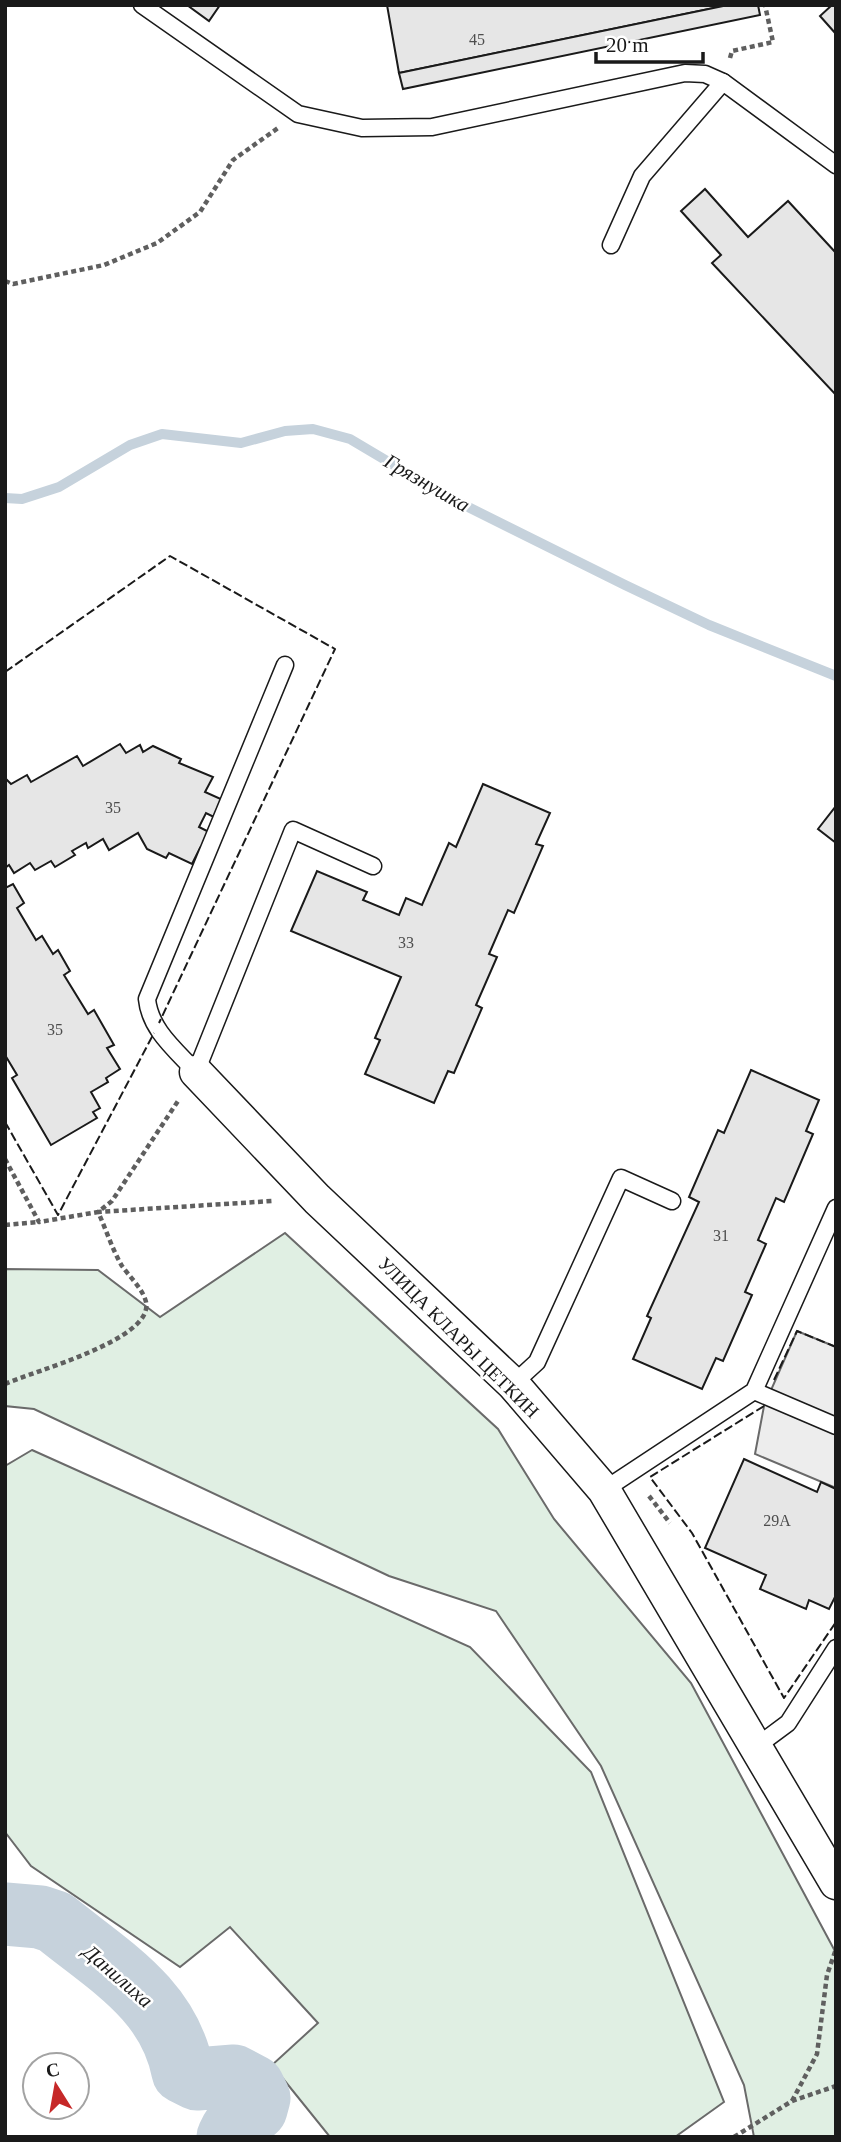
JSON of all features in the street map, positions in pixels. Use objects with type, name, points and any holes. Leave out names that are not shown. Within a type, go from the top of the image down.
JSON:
[{"type":"street","name":"УЛИЦА КЛАРЫ ЦЕТКИН","points":[[196,1072],[317,1199],[513,1384],[604,1490],[757,1745],[836,1883]]},
{"type":"lane","points":[[142,5],[298,114],[362,128],[432,127],[685,74],[705,74],[723,82],[836,165]]},
{"type":"lane","points":[[611,245],[642,176],[723,82]]},
{"type":"lane","points":[[285,665],[147,999],[148,1011],[156,1029],[196,1072],[293,830],[373,866]]},
{"type":"lane","points":[[513,1384],[537,1362],[621,1178],[672,1201]]},
{"type":"lane","points":[[604,1490],[754,1391],[836,1208]]},
{"type":"lane","points":[[754,1391],[836,1426]]},
{"type":"lane","points":[[757,1745],[788,1723],[836,1648]]},
{"type":"path","points":[[748,48],[772,42],[765,5]]},
{"type":"path","points":[[5,281],[13,284],[104,265],[157,243],[200,212],[233,160],[298,114]]},
{"type":"path","points":[[99,1212],[112,1201],[196,1072]]},
{"type":"path","points":[[5,1159],[39,1222]]},
{"type":"path","points":[[5,1225],[99,1212],[317,1199]]},
{"type":"path","points":[[5,1384],[100,1348],[129,1332],[144,1316],[146,1302],[121,1264],[99,1212]]},
{"type":"path","points":[[792,2101],[817,2054],[827,1975],[836,1949]]},
{"type":"path","points":[[734,2137],[792,2101],[836,2086]]},
{"type":"green space","points":[[285,1233],[498,1429],[554,1519],[691,1683],[836,1953],[836,2137],[754,2137],[744,2085],[601,1766],[496,1611],[389,1576],[34,1409],[5,1406],[5,1269],[98,1270],[160,1317]]},
{"type":"green space","points":[[32,1450],[470,1647],[591,1772],[724,2102],[675,2137],[330,2137],[272,2065],[318,2023],[230,1927],[180,1967],[31,1866],[5,1832],[5,1466]]},
{"type":"shaded area","points":[[797,1331],[836,1347],[836,1488],[755,1454],[764,1406]]},
{"type":"building","points":[[187,5],[220,5],[209,21]]},
{"type":"building","points":[[387,5],[728,5],[399,73]]},
{"type":"building","points":[[728,5],[758,5],[760,15],[403,89],[399,73]]},
{"type":"building","points":[[832,5],[836,5],[836,34],[820,16]]},
{"type":"building","points":[[705,189],[748,237],[788,201],[836,253],[836,395],[712,263],[721,255],[681,211]]},
{"type":"building","points":[[120,744],[126,753],[140,745],[143,752],[153,746],[181,759],[179,763],[213,777],[205,792],[223,800],[216,818],[206,813],[199,827],[213,834],[205,851],[200,848],[192,864],[169,853],[166,858],[147,849],[138,833],[109,850],[103,839],[88,848],[86,843],[72,851],[75,855],[55,867],[51,861],[35,870],[30,863],[14,873],[9,865],[5,868],[5,778],[11,784],[27,775],[31,782],[77,756],[83,766]]},
{"type":"building","points":[[483,784],[550,813],[536,844],[543,846],[514,913],[508,910],[489,954],[497,957],[476,1005],[482,1008],[454,1073],[448,1071],[434,1103],[365,1074],[380,1040],[375,1038],[401,977],[291,931],[317,871],[367,892],[363,900],[399,915],[406,898],[422,905],[449,843],[456,847]]},
{"type":"building","points":[[836,806],[836,843],[818,829]]},
{"type":"building","points":[[13,884],[24,903],[17,908],[36,940],[42,936],[53,954],[58,950],[70,971],[64,975],[88,1014],[94,1010],[114,1045],[107,1048],[120,1069],[106,1078],[108,1082],[91,1092],[100,1108],[93,1112],[97,1118],[51,1145],[12,1078],[17,1075],[5,1055],[5,888]]},
{"type":"building","points":[[751,1070],[819,1100],[806,1131],[813,1134],[784,1202],[776,1198],[758,1240],[766,1244],[745,1292],[752,1295],[723,1361],[716,1358],[702,1389],[633,1359],[651,1318],[647,1316],[699,1202],[689,1197],[718,1130],[724,1133]]},
{"type":"building","points":[[744,1459],[817,1492],[821,1482],[836,1489],[836,1595],[829,1609],[809,1600],[806,1609],[760,1589],[766,1575],[705,1548]]},
{"type":"waterway","name":"Грязнушка","points":[[5,498],[22,499],[59,487],[130,445],[162,434],[241,443],[285,431],[313,429],[350,439],[446,496],[709,625],[836,676]]},
{"type":"waterway","name":"Данилиха","points":[[5,1914],[40,1917],[55,1922],[116,1970],[151,2004],[165,2024],[176,2046],[183,2072],[197,2079],[234,2076],[253,2086],[259,2098],[256,2109],[232,2129],[228,2137]]},
{"type":"fence","points":[[5,672],[170,556],[335,649],[159,1023]]},
{"type":"fence","points":[[5,1122],[58,1215],[154,1033]]},
{"type":"fence","points":[[774,1380],[797,1331],[836,1347]]},
{"type":"fence","points":[[764,1406],[650,1477],[692,1533],[784,1698],[836,1622]]}]
